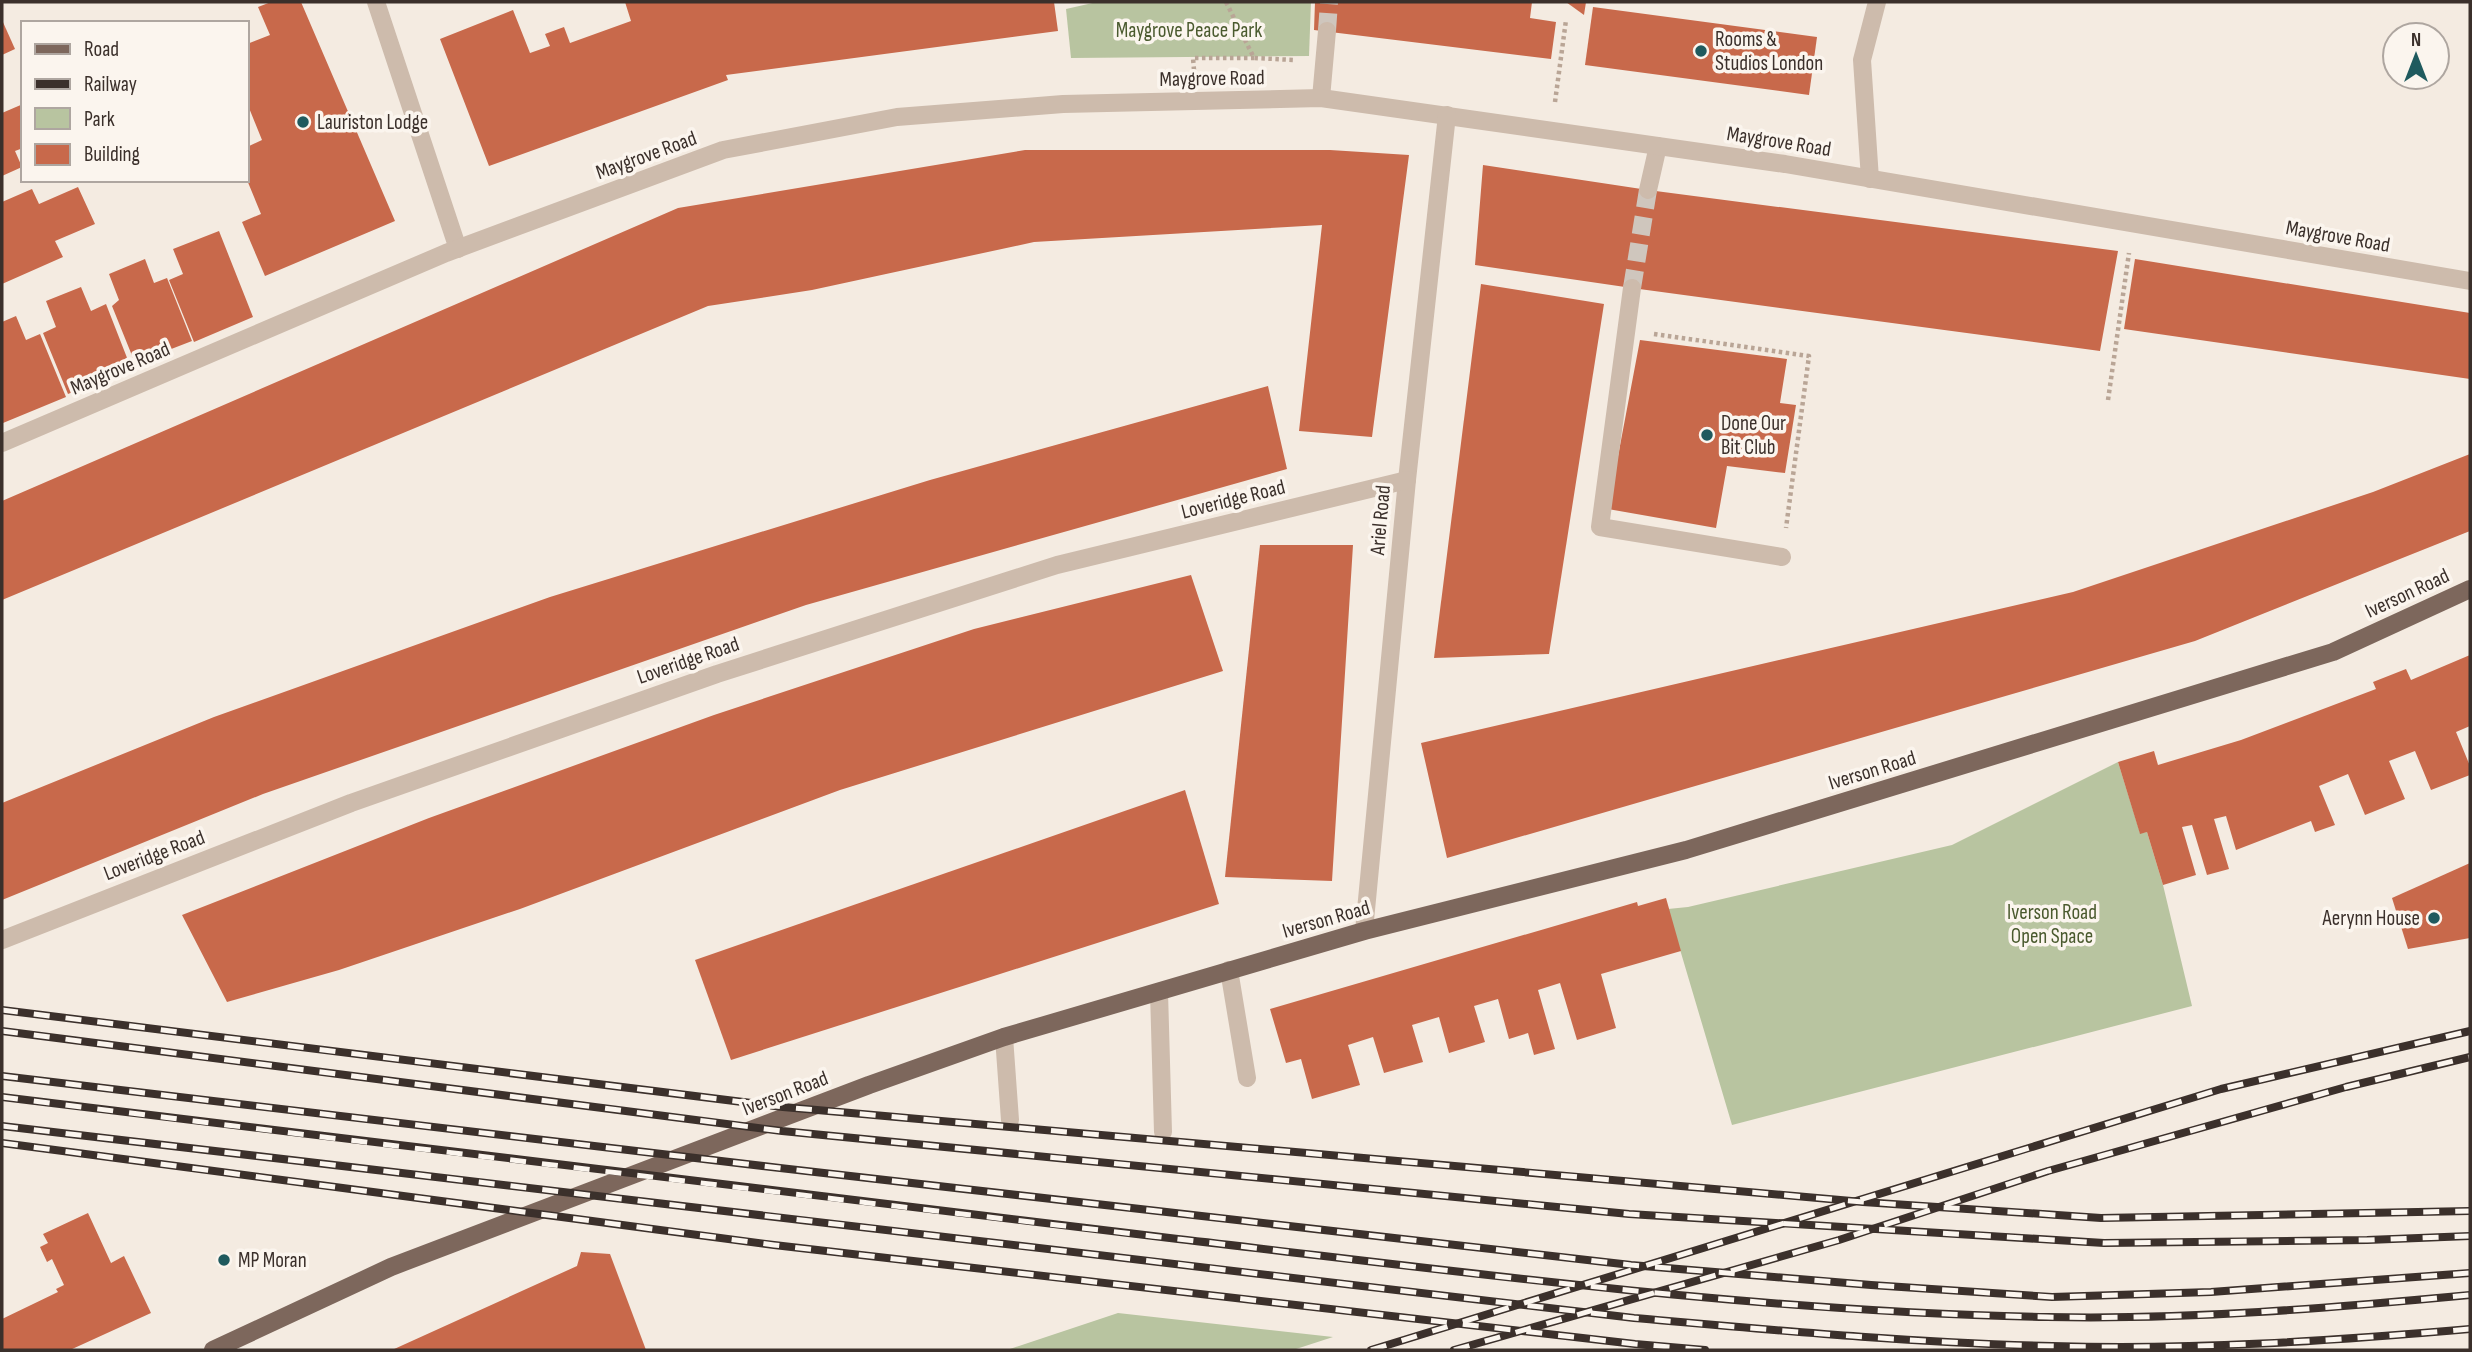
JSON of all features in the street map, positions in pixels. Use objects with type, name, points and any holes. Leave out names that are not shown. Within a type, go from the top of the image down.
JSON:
[{"type":"main road","name":"Iverson Road","points":[[213,1350],[391,1268],[869,1085],[1004,1037],[1364,931],[1686,850],[2333,652],[2470,589]]},
{"type":"street","points":[[376,2],[458,249]]},
{"type":"street","points":[[1870,179],[1862,60],[1877,2]]},
{"type":"street","points":[[1321,99],[1326,31]]},
{"type":"street","name":"Maygrove Road","points":[[2,443],[458,249],[723,150],[897,117],[1063,104],[1321,99],[1551,130],[1870,179],[2470,281]]},
{"type":"street","name":"Ariel Road","points":[[1364,931],[1406,480],[1447,115]]},
{"type":"street","points":[[1648,190],[1658,146]]},
{"type":"street","points":[[1632,288],[1600,527],[1782,557]]},
{"type":"street","name":"Loveridge Road","points":[[2,940],[351,803],[717,674],[1057,565],[1406,480]]},
{"type":"street","points":[[1228,970],[1247,1078]]},
{"type":"street","points":[[1158,992],[1163,1132]]},
{"type":"street","points":[[1004,1037],[1010,1120]]},
{"type":"path","points":[[1226,2],[1254,58],[1324,62]]},
{"type":"path","points":[[1551,130],[1566,20]]},
{"type":"path","points":[[2108,400],[2133,225]]},
{"type":"path","points":[[1625,330],[1809,356],[1782,557]]},
{"type":"green space","name":"Maygrove Peace Park","points":[[1097,2],[1311,2],[1309,56],[1071,58],[1066,9]]},
{"type":"green space","name":"Iverson Road Open Space","points":[[2118,762],[2140,833],[2147,832],[2163,885],[2192,1006],[1732,1125],[1668,909],[1688,907],[1952,845]]},
{"type":"green space","points":[[1118,1313],[1333,1337],[1293,1350],[1007,1350]]},
{"type":"building","name":"Lauriston Lodge","points":[[271,2],[301,2],[395,221],[265,276],[242,222],[261,214],[248,182],[248,147],[262,140],[248,105],[248,44],[270,35],[258,7]]},
{"type":"building","points":[[625,2],[1054,2],[1058,31],[726,75],[728,80],[489,166],[440,39],[513,10],[530,53],[550,46],[545,34],[564,27],[570,43],[631,21]]},
{"type":"building","points":[[1315,2],[1532,2],[1530,18],[1556,22],[1551,59],[1314,30]]},
{"type":"building","points":[[1566,2],[1586,2],[1584,15]]},
{"type":"building","name":"Rooms & Studios London","points":[[1593,7],[1817,37],[1809,95],[1585,65]]},
{"type":"building","points":[[2,20],[15,49],[2,55]]},
{"type":"building","points":[[21,105],[21,149],[15,151],[21,167],[2,176],[2,113]]},
{"type":"building","points":[[1025,150],[1330,150],[1409,155],[1372,437],[1299,431],[1322,225],[1034,242],[812,290],[708,306],[2,600],[2,501],[678,208]]},
{"type":"building","points":[[1483,165],[1648,190],[2118,251],[2100,351],[1475,265]]},
{"type":"building","points":[[78,187],[95,224],[55,241],[63,257],[2,284],[2,202],[32,189],[39,204]]},
{"type":"building","points":[[219,231],[253,317],[194,342],[169,280],[183,274],[173,249]]},
{"type":"building","points":[[145,259],[154,283],[167,278],[192,341],[135,363],[112,306],[119,300],[109,274]]},
{"type":"building","points":[[2135,259],[2470,313],[2470,379],[2124,329]]},
{"type":"building","points":[[1481,284],[1604,304],[1549,654],[1434,658]]},
{"type":"building","points":[[81,287],[91,311],[106,304],[131,368],[68,394],[43,333],[56,327],[46,301]]},
{"type":"building","points":[[16,316],[26,340],[40,334],[66,397],[3,423],[2,322]]},
{"type":"building","name":"Done Our Bit Club","points":[[1640,340],[1787,359],[1780,403],[1796,405],[1785,473],[1727,466],[1716,528],[1608,509]]},
{"type":"building","points":[[1268,386],[1287,469],[806,605],[263,794],[2,900],[2,803],[214,717],[550,597],[930,480]]},
{"type":"building","points":[[2470,454],[2470,531],[2195,641],[1447,858],[1421,743],[2073,592],[2373,492]]},
{"type":"building","points":[[1260,545],[1353,545],[1332,881],[1225,877]]},
{"type":"building","points":[[1191,575],[1223,671],[840,790],[520,909],[339,970],[227,1002],[182,915],[429,818],[714,715],[974,629]]},
{"type":"building","points":[[2470,655],[2470,726],[2456,732],[2470,766],[2470,775],[2431,790],[2415,751],[2389,761],[2405,799],[2365,815],[2348,774],[2319,786],[2335,825],[2315,832],[2311,821],[2236,850],[2226,816],[2214,819],[2229,869],[2207,875],[2192,825],[2182,827],[2196,875],[2163,885],[2147,832],[2140,834],[2118,762],[2154,751],[2158,765],[2241,740],[2376,689],[2373,682],[2406,669],[2411,680]]},
{"type":"building","points":[[1185,790],[1219,904],[731,1060],[695,960]]},
{"type":"building","name":"Aerynn House","points":[[2470,863],[2470,938],[2408,949],[2392,898]]},
{"type":"building","points":[[1666,898],[1681,951],[1601,974],[1616,1028],[1577,1040],[1560,983],[1538,990],[1555,1049],[1534,1055],[1528,1033],[1509,1039],[1498,999],[1474,1006],[1485,1042],[1449,1053],[1439,1017],[1412,1025],[1423,1062],[1384,1073],[1373,1037],[1348,1045],[1360,1085],[1312,1099],[1301,1059],[1286,1063],[1270,1009],[1637,902],[1638,906]]},
{"type":"building","points":[[88,1213],[111,1263],[124,1256],[151,1313],[70,1350],[2,1350],[2,1319],[58,1292],[56,1289],[64,1285],[52,1259],[47,1262],[40,1247],[48,1243],[43,1234]]},
{"type":"building","points":[[581,1252],[610,1254],[646,1350],[392,1350],[577,1266]]},
{"type":"tunnel","points":[[1327,31],[1329,2]]},
{"type":"tunnel","points":[[1632,288],[1648,190]]},
{"type":"railway","points":[[2,1010],[783,1107],[1863,1202],[2101,1218],[2470,1211]]},
{"type":"railway","points":[[2,1031],[782,1131],[1629,1214],[2104,1243],[2470,1236]]},
{"type":"railway","points":[[1371,1350],[2221,1089],[2470,1031]]},
{"type":"railway","points":[[1454,1350],[1839,1240],[2048,1171],[2346,1087],[2470,1057]]},
{"type":"railway","points":[[2,1076],[1631,1265],[1871,1285],[2052,1297],[2211,1292],[2470,1273]]},
{"type":"railway","points":[[2,1097],[1031,1222],[1503,1277],[1720,1299],[1938,1314],[2153,1317],[2259,1312],[2470,1295]]},
{"type":"railway","points":[[2,1126],[1634,1318],[1790,1331],[1947,1342],[2157,1347],[2261,1344],[2470,1329]]},
{"type":"railway","points":[[2,1143],[774,1245],[1705,1350]]},
{"type":"place","name":"Rooms & Studios London","points":[[1701,51]]},
{"type":"place","name":"Lauriston Lodge","points":[[303,122]]},
{"type":"place","name":"Done Our Bit Club","points":[[1707,435]]},
{"type":"place","name":"Aerynn House","points":[[2434,918]]},
{"type":"place","name":"MP Moran","points":[[224,1260]]}]
